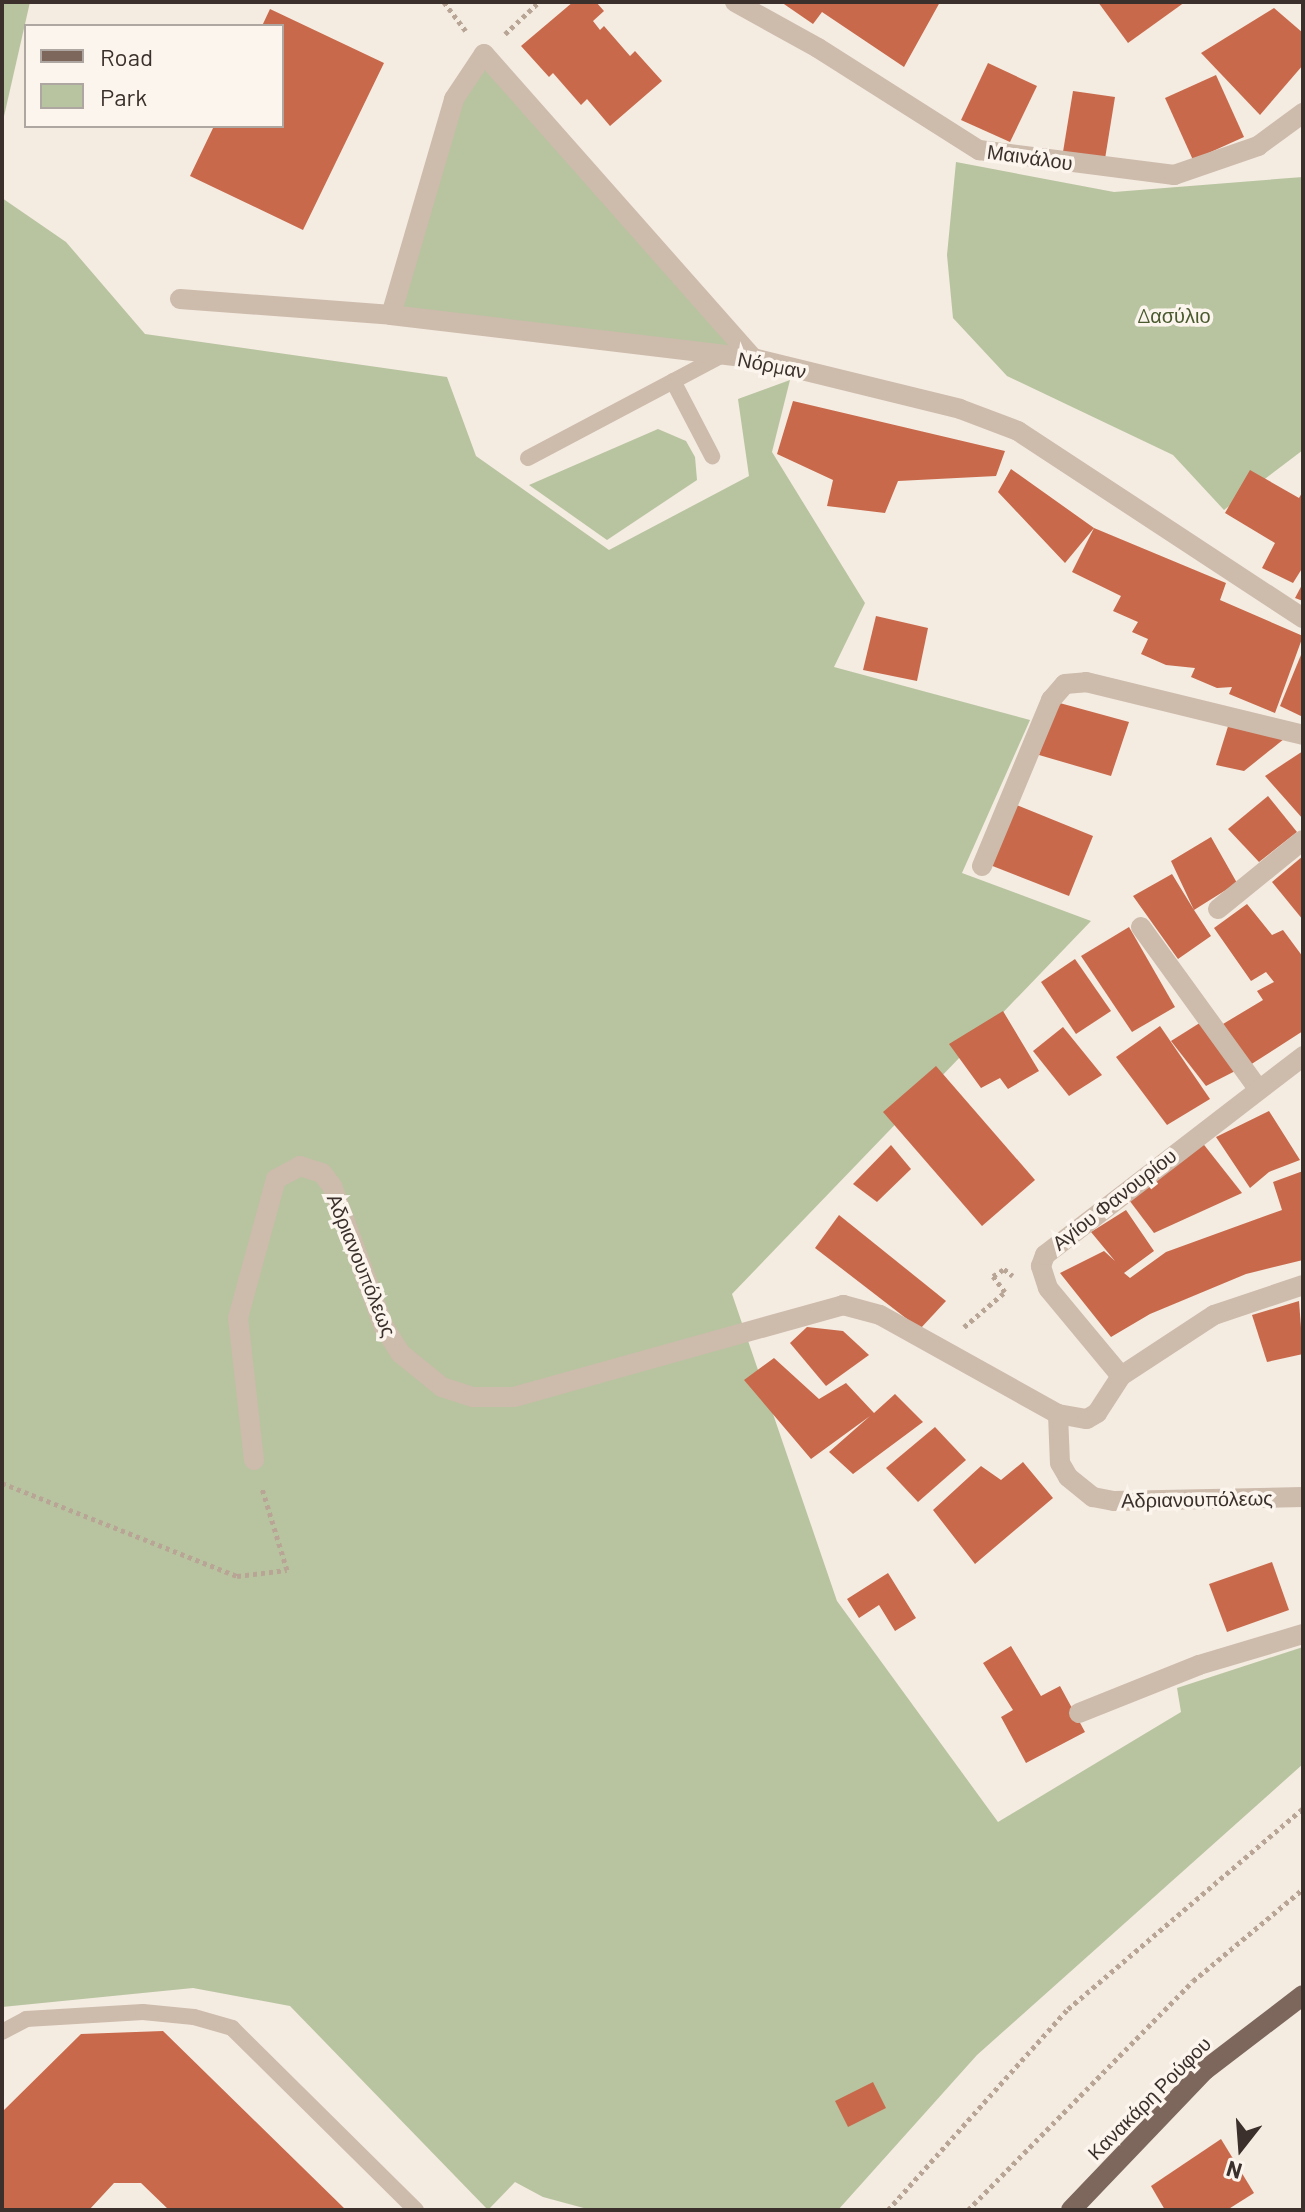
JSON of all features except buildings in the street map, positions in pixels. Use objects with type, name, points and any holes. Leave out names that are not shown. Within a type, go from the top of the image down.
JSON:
[{"type":"main road","name":"Κανακάρη Ρούφου","points":[[1071,2210],[1205,2070],[1303,1995]]},
{"type":"street","name":"Μαινάλου","points":[[735,2],[979,150],[1174,175],[1258,146],[1303,113]]},
{"type":"street","points":[[391,315],[454,99],[484,54],[753,358]]},
{"type":"street","name":"Νόρμαν","points":[[180,299],[391,315],[753,358],[960,409],[1018,431],[1303,618]]},
{"type":"street","points":[[982,866],[1051,700],[1065,684],[1086,682],[1303,735]]},
{"type":"street","points":[[1218,909],[1303,840]]},
{"type":"street","points":[[1141,927],[1257,1087]]},
{"type":"street","name":"Αγίου Φανουρίου","points":[[1121,1376],[1048,1288],[1041,1266],[1053,1245],[1257,1087],[1303,1056]]},
{"type":"street","name":"Αδριανουπόλεως","points":[[254,1460],[238,1318],[276,1179],[300,1166],[322,1173],[332,1186],[384,1327],[400,1353],[442,1387],[473,1397],[514,1397],[830,1305],[868,1309],[1058,1414],[1060,1463],[1068,1477],[1093,1497],[1303,1497]]},
{"type":"street","points":[[1058,1414],[1075,1420],[1097,1413],[1121,1376],[1214,1315],[1303,1285]]},
{"type":"street","points":[[1079,1713],[1199,1665],[1303,1634]]},
{"type":"lane","points":[[528,458],[721,356]]},
{"type":"lane","points":[[673,381],[712,456]]},
{"type":"lane","points":[[2,2032],[26,2019],[143,2012],[194,2017],[232,2028],[416,2210]]},
{"type":"path","points":[[484,54],[539,2]]},
{"type":"path","points":[[943,1349],[1005,1292],[993,1276],[1004,1269],[1021,1282],[1041,1266]]},
{"type":"path","points":[[2,1483],[237,1576],[287,1570],[254,1460]]},
{"type":"path","points":[[888,2210],[1068,2009],[1303,1808]]},
{"type":"path","points":[[968,2210],[1193,1981],[1303,1889]]},
{"type":"green space","points":[[2,2],[30,2],[24,24],[2,125]]},
{"type":"green space","points":[[479,59],[753,358],[391,315],[454,99]]},
{"type":"green space","name":"Δασύλιο","points":[[956,162],[1114,192],[1303,177],[1303,450],[1224,510],[1173,455],[1007,376],[953,318],[947,255]]},
{"type":"green space","points":[[2,198],[66,242],[145,334],[447,377],[476,456],[609,550],[749,476],[738,399],[790,380],[772,452],[865,603],[834,667],[1030,720],[962,873],[1091,921],[732,1294],[837,1601],[998,1822],[1181,1712],[1177,1688],[1303,1647],[1303,1764],[977,2055],[838,2210],[591,2210],[543,2197],[515,2182],[488,2210],[290,2006],[193,1988],[2,2007]]},
{"type":"green space","points":[[658,429],[686,441],[695,457],[697,480],[607,540],[529,485]]}]
